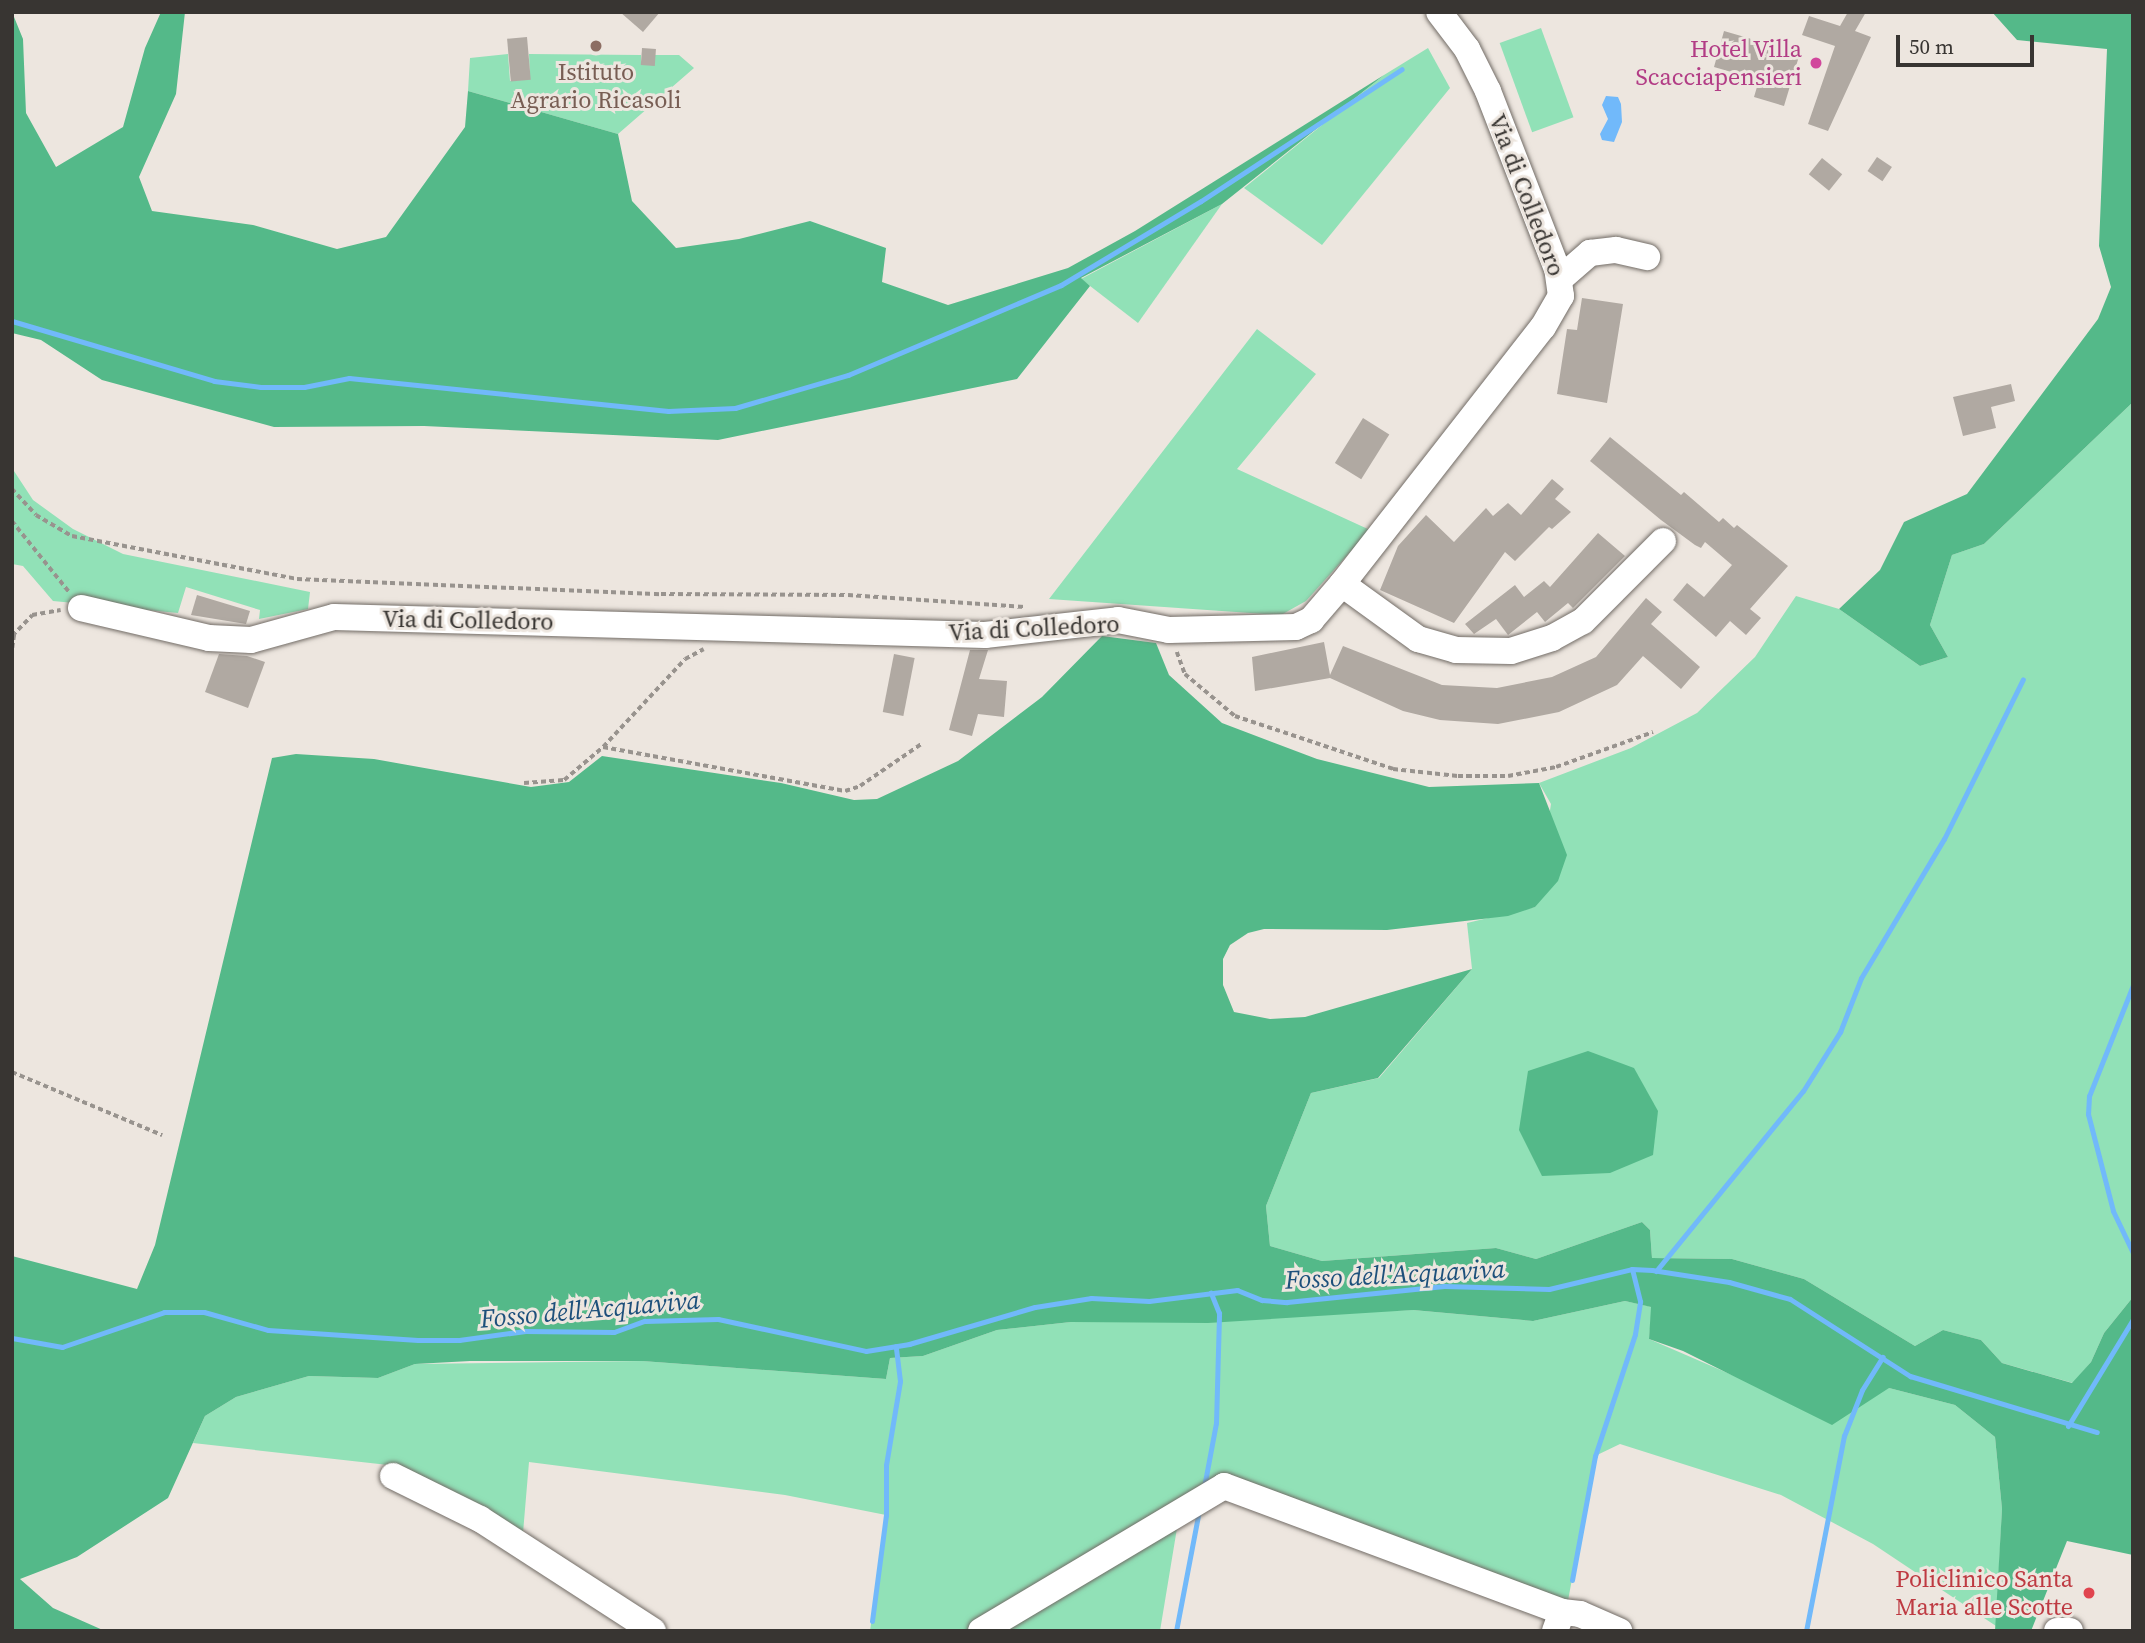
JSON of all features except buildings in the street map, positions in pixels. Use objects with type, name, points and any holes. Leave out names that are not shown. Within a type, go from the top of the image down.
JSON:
[{"type":"street","name":"Via di Colledoro","points":[[81,608],[209,638],[251,640],[334,617],[985,635],[1118,620],[1169,630],[1296,628],[1318,613],[1342,584],[1555,311],[1561,296],[1560,279],[1484,82],[1467,49],[1439,12]]},
{"type":"street","points":[[1560,279],[1590,253],[1616,250],[1647,257]]},
{"type":"street","points":[[1342,584],[1418,639],[1456,650],[1503,652],[1542,642],[1583,621],[1663,541]]},
{"type":"street","points":[[393,1476],[480,1519],[653,1631]]},
{"type":"street","points":[[981,1631],[1224,1486],[1558,1621],[1580,1614],[1619,1631]]},
{"type":"street","points":[[2057,1631],[2070,1631]]},
{"type":"path","points":[[12,489],[36,515],[72,536],[285,578],[661,594],[848,595],[1035,607]]},
{"type":"path","points":[[12,521],[81,608]]},
{"type":"path","points":[[12,648],[13,635],[32,615],[81,608]]},
{"type":"path","points":[[1169,630],[1185,674],[1235,716],[1393,769],[1458,776],[1508,776],[1556,767],[1653,732]]},
{"type":"path","points":[[524,783],[565,780],[603,747],[685,659],[706,648]]},
{"type":"path","points":[[603,747],[845,791],[860,786],[921,744]]},
{"type":"path","points":[[12,1072],[162,1135]]},
{"type":"green space","points":[[12,12],[23,39],[26,113],[56,167],[123,127],[145,48],[161,12],[185,12],[176,94],[139,177],[152,211],[253,225],[337,249],[386,237],[465,127],[468,91],[618,134],[632,201],[676,248],[739,239],[810,221],[886,248],[882,282],[948,305],[1068,268],[1135,231],[1384,75],[1222,204],[1081,278],[1090,286],[1017,379],[718,440],[424,426],[274,427],[102,380],[41,340],[12,333]]},
{"type":"green space","points":[[1992,12],[2133,12],[2133,402],[1984,544],[1952,555],[1930,625],[1948,657],[1920,666],[1839,609],[1880,570],[1904,522],[1967,494],[2098,319],[2111,287],[2099,246],[2107,49],[2017,40]]},
{"type":"green space","points":[[1541,28],[1573,117],[1532,132],[1500,43]]},
{"type":"green space","points":[[1428,48],[1450,88],[1322,245],[1244,188],[1384,75]]},
{"type":"green space","points":[[508,54],[510,81],[530,79],[529,54],[641,55],[641,65],[655,55],[679,55],[694,68],[618,134],[468,91],[470,58]]},
{"type":"green space","points":[[1222,204],[1138,323],[1081,279]]},
{"type":"green space","points":[[1257,329],[1316,374],[1237,469],[1370,530],[1306,601],[1281,615],[1049,599]]},
{"type":"green space","points":[[2133,402],[2133,1297],[2104,1333],[2091,1362],[2073,1383],[2002,1363],[1981,1340],[1943,1330],[1915,1346],[1804,1279],[1732,1259],[1652,1258],[1650,1230],[1642,1222],[1536,1259],[1496,1248],[1322,1261],[1270,1246],[1266,1206],[1311,1093],[1379,1078],[1472,969],[1467,923],[1535,907],[1551,804],[1539,783],[1631,748],[1697,713],[1755,657],[1796,596],[1839,609],[1920,666],[1948,657],[1930,625],[1952,555],[1984,544]]},
{"type":"green space","points":[[12,468],[33,500],[73,529],[123,554],[310,592],[308,609],[259,619],[260,610],[186,587],[178,613],[53,601],[23,566],[12,564]]},
{"type":"green space","points":[[1102,636],[1156,643],[1169,675],[1222,723],[1317,759],[1429,787],[1539,783],[1567,855],[1558,881],[1535,907],[1508,916],[1387,930],[1264,929],[1248,933],[1230,945],[1223,959],[1223,985],[1234,1012],[1270,1019],[1305,1017],[1472,969],[1378,1078],[1311,1093],[1266,1206],[1270,1246],[1322,1261],[1496,1248],[1536,1259],[1642,1222],[1650,1230],[1652,1258],[1732,1259],[1804,1279],[1915,1346],[1943,1330],[1981,1340],[2002,1363],[2072,1383],[2091,1362],[2104,1333],[2133,1297],[2133,1555],[2067,1541],[2031,1631],[1995,1631],[2002,1509],[1995,1437],[1955,1405],[1889,1388],[1832,1425],[1683,1351],[1649,1339],[1651,1307],[1625,1301],[1533,1321],[1413,1310],[1208,1323],[1071,1322],[997,1330],[923,1356],[890,1358],[886,1379],[642,1361],[470,1361],[415,1364],[378,1378],[309,1376],[236,1397],[205,1416],[168,1498],[77,1557],[20,1579],[53,1608],[105,1631],[12,1631],[12,1256],[137,1289],[155,1245],[272,758],[296,754],[374,759],[531,787],[569,782],[602,756],[781,783],[854,800],[877,799],[958,761],[1042,697]]},
{"type":"green space","points":[[1588,1051],[1634,1068],[1658,1111],[1653,1155],[1610,1173],[1542,1176],[1519,1130],[1528,1071]]},
{"type":"green space","points":[[1625,1301],[1652,1307],[1649,1339],[1753,1384],[1889,1388],[1955,1405],[1995,1437],[2002,1509],[1996,1626],[1873,1544],[1781,1495],[1620,1444],[1595,1456],[1567,1606],[1223,1481],[1181,1504],[1160,1631],[870,1631],[886,1515],[785,1495],[529,1462],[523,1533],[397,1466],[193,1443],[205,1416],[236,1397],[309,1376],[378,1378],[415,1364],[642,1361],[886,1379],[890,1358],[923,1356],[997,1330],[1071,1322],[1413,1310],[1533,1321]]},
{"type":"water","points":[[1606,96],[1618,97],[1621,104],[1622,122],[1614,142],[1602,140],[1600,134],[1608,119],[1602,105]]},
{"type":"waterway","points":[[12,321],[214,381],[261,387],[304,387],[349,378],[668,411],[735,408],[848,375],[1061,285],[1201,201],[1402,69]]},
{"type":"waterway","points":[[1656,1271],[1803,1091],[1840,1032],[1861,978],[1944,839],[2023,679]]},
{"type":"waterway","points":[[2133,985],[2089,1096],[2088,1114],[2113,1211],[2133,1253]]},
{"type":"waterway","name":"Fosso dell'Acquaviva","points":[[12,1338],[62,1347],[164,1312],[204,1312],[268,1330],[418,1340],[459,1340],[525,1331],[614,1332],[645,1321],[718,1319],[866,1351],[909,1344],[1035,1307],[1091,1298],[1149,1301],[1237,1290],[1262,1300],[1287,1302],[1444,1286],[1549,1289],[1632,1269],[1729,1282],[1790,1299],[1910,1376],[2097,1432]]},
{"type":"waterway","points":[[1572,1580],[1595,1456],[1635,1334],[1640,1301],[1632,1269]]},
{"type":"waterway","points":[[1204,1487],[1216,1423],[1219,1313],[1211,1293]]},
{"type":"waterway","points":[[2068,1426],[2133,1319]]},
{"type":"waterway","points":[[872,1621],[886,1515],[886,1465],[900,1381],[896,1346]]},
{"type":"waterway","points":[[1806,1631],[1844,1436],[1862,1390],[1883,1357]]},
{"type":"waterway","points":[[1176,1631],[1199,1510]]},
{"type":"place","name":"Istituto Agrario Ricasoli","points":[[596,46]]},
{"type":"place","name":"Hotel Villa Scacciapensieri","points":[[1816,63]]},
{"type":"place","name":"Policlinico Santa Maria alle Scotte","points":[[2089,1593]]}]
